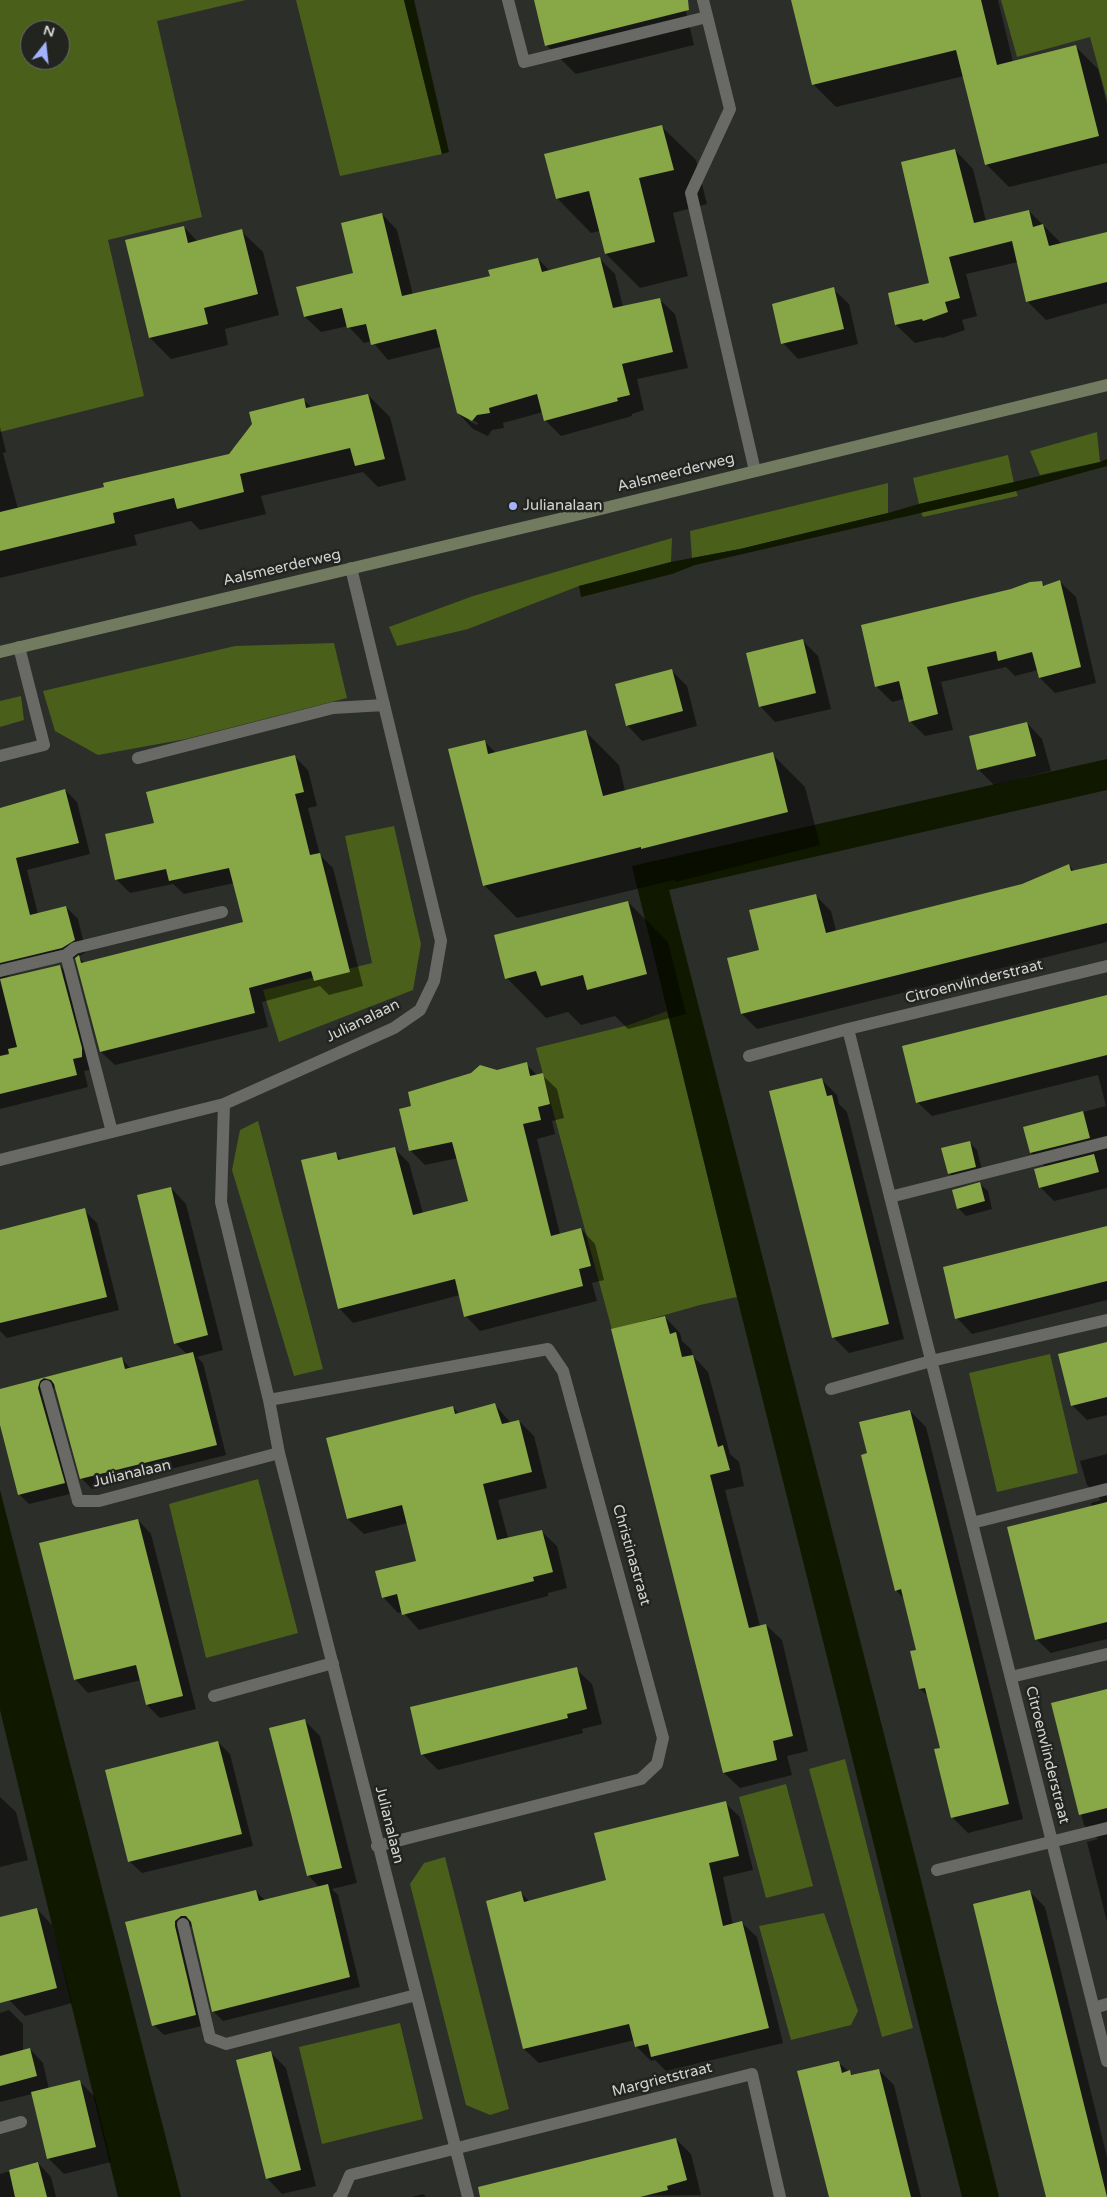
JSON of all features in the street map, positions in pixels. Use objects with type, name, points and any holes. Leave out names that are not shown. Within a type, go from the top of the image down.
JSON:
[{"type":"street","points":[[508,0],[524,62],[707,17]]},
{"type":"street","points":[[703,0],[730,109],[691,193],[755,470]]},
{"type":"street","name":"Aalsmeerderweg","points":[[0,652],[1107,384]]},
{"type":"street","name":"Julianalaan","points":[[0,1160],[224,1104],[394,1028],[420,1010],[434,980],[441,941],[351,568]]},
{"type":"street","points":[[0,756],[44,745],[19,647]]},
{"type":"street","points":[[138,758],[333,708],[384,704]]},
{"type":"street","points":[[0,972],[66,955],[75,948],[222,912]]},
{"type":"street","points":[[66,955],[112,1132]]},
{"type":"street","name":"Citroenvlinderstraat","points":[[749,1056],[848,1029],[1107,966]]},
{"type":"street","name":"Citroenvlinderstraat","points":[[848,1029],[1107,2061]]},
{"type":"street","name":"Julianalaan","points":[[224,1104],[221,1202],[269,1400],[279,1453],[333,1663],[377,1846],[468,2197]]},
{"type":"street","points":[[890,1197],[1107,1142]]},
{"type":"street","points":[[831,1389],[932,1361],[1107,1320]]},
{"type":"street","name":"Christinastraat","points":[[269,1400],[548,1349],[563,1371],[663,1738],[657,1764],[641,1779],[377,1846]]},
{"type":"street","name":"Julianalaan","points":[[46,1386],[78,1500],[99,1501],[279,1453]]},
{"type":"street","points":[[972,1523],[1107,1489]]},
{"type":"street","name":"Citroenvlinderstraat","points":[[1011,1677],[1107,1654]]},
{"type":"street","points":[[214,1696],[333,1663]]},
{"type":"street","name":"Citroenvlinderstraat","points":[[937,1870],[1107,1828]]},
{"type":"street","points":[[183,1924],[210,2038],[226,2044],[416,1995]]},
{"type":"street","points":[[1094,2008],[1107,2004]]},
{"type":"street","name":"Margrietstraat","points":[[456,2147],[752,2074],[780,2197]]},
{"type":"street","points":[[0,2128],[21,2122]]},
{"type":"street","points":[[339,2197],[350,2174],[456,2147]]},
{"type":"green space","points":[[0,0],[246,0],[157,21],[202,217],[108,240],[144,396],[0,432]]},
{"type":"green space","points":[[296,0],[404,0],[442,154],[340,176]]},
{"type":"green space","points":[[1001,0],[1107,0],[1107,99],[1090,37],[1017,57]]},
{"type":"green space","points":[[1097,432],[1100,462],[1040,475],[1030,451]]},
{"type":"green space","points":[[1008,455],[1014,483],[919,504],[913,478]]},
{"type":"green space","points":[[888,483],[888,513],[740,549],[692,558],[690,531]]},
{"type":"green space","points":[[1016,491],[1018,496],[923,517],[921,512]]},
{"type":"green space","points":[[672,538],[671,562],[579,586],[468,629],[397,646],[389,627],[473,596]]},
{"type":"green space","points":[[334,643],[347,698],[186,739],[98,755],[55,731],[43,691],[235,646]]},
{"type":"green space","points":[[21,696],[24,720],[0,727],[0,701]]},
{"type":"green space","points":[[394,826],[421,944],[413,990],[279,1042],[263,990],[372,963],[345,836]]},
{"type":"green space","points":[[667,1011],[737,1297],[700,1305],[612,1330],[536,1048],[629,1025]]},
{"type":"green space","points":[[258,1121],[323,1369],[294,1376],[232,1170],[240,1130]]},
{"type":"green space","points":[[1050,1354],[1078,1473],[997,1492],[969,1373]]},
{"type":"green space","points":[[258,1479],[298,1633],[206,1658],[169,1504]]},
{"type":"green space","points":[[845,1759],[913,2028],[882,2037],[809,1769]]},
{"type":"green space","points":[[786,1784],[813,1886],[766,1898],[739,1797]]},
{"type":"green space","points":[[445,1857],[509,2109],[490,2115],[466,2105],[410,1884],[424,1863]]},
{"type":"green space","points":[[824,1913],[858,2011],[851,2025],[791,2040],[759,1926]]},
{"type":"green space","points":[[400,2023],[423,2119],[322,2144],[299,2047]]},
{"type":"shaded area","points":[[404,0],[414,0],[449,152],[442,154]]},
{"type":"shaded area","points":[[1107,459],[1107,466],[1016,491],[695,565],[672,574],[581,597],[579,586],[671,562],[740,549]]},
{"type":"shaded area","points":[[1107,759],[1107,790],[669,890],[916,1860],[999,2197],[962,2197],[737,1297],[632,866]]},
{"type":"shaded area","points":[[0,1490],[181,2197],[118,2197],[0,1710]]},
{"type":"building","points":[[534,0],[688,0],[689,10],[545,46]]},
{"type":"building","points":[[791,0],[981,0],[997,65],[1076,45],[1099,136],[985,165],[956,50],[812,85]]},
{"type":"building","points":[[662,125],[674,170],[639,178],[655,242],[605,254],[589,191],[556,199],[544,154]]},
{"type":"building","points":[[955,149],[974,223],[1029,210],[1033,227],[1043,224],[1049,246],[1107,232],[1107,282],[1026,302],[1012,241],[949,257],[960,298],[945,302],[948,312],[923,321],[922,319],[895,325],[888,293],[929,283],[901,162]]},
{"type":"building","points":[[382,213],[402,296],[490,276],[488,270],[538,258],[542,272],[600,257],[613,308],[660,298],[673,352],[622,364],[630,395],[617,398],[618,401],[544,421],[537,394],[489,408],[490,413],[477,415],[472,421],[457,413],[436,329],[371,345],[366,324],[347,328],[342,308],[304,317],[296,287],[353,273],[341,223]]},
{"type":"building","points":[[184,226],[188,243],[242,229],[258,294],[204,308],[208,324],[149,338],[125,240]]},
{"type":"building","points":[[834,287],[844,329],[781,344],[772,304]]},
{"type":"building","points":[[368,394],[385,459],[355,466],[350,448],[240,474],[244,492],[177,509],[174,498],[113,513],[115,523],[0,551],[0,512],[104,487],[103,483],[229,454],[252,424],[249,412],[304,398],[306,408]]},
{"type":"building","points":[[1060,580],[1081,667],[1039,678],[1032,652],[998,661],[996,651],[927,667],[938,714],[909,722],[899,681],[875,687],[861,625],[1011,589],[1030,582],[1042,581],[1043,586]]},
{"type":"building","points":[[803,639],[816,693],[759,707],[746,653]]},
{"type":"building","points":[[672,669],[683,711],[626,726],[615,684]]},
{"type":"building","points":[[1027,722],[1036,756],[977,770],[969,736]]},
{"type":"building","points":[[586,730],[603,796],[773,752],[788,812],[483,886],[448,749],[485,740],[488,754]]},
{"type":"building","points":[[295,755],[304,792],[295,794],[310,855],[320,853],[350,972],[314,981],[311,971],[249,988],[255,1013],[100,1052],[75,958],[79,955],[81,963],[243,922],[229,868],[169,881],[166,869],[115,880],[105,834],[154,823],[146,792]]},
{"type":"building","points":[[65,789],[79,843],[16,858],[30,915],[66,906],[75,940],[62,948],[0,963],[0,808]]},
{"type":"building","points":[[1107,863],[1107,923],[741,1014],[727,958],[759,950],[749,910],[816,894],[826,933],[1022,884],[1069,864],[1071,871]]},
{"type":"building","points":[[628,901],[647,974],[587,990],[583,975],[541,986],[536,971],[505,979],[494,935]]},
{"type":"building","points":[[60,965],[82,1048],[82,1057],[73,1059],[77,1075],[0,1094],[0,1056],[9,1054],[8,1049],[17,1047],[0,979]]},
{"type":"building","points":[[1107,995],[1107,1055],[916,1103],[902,1046]]},
{"type":"building","points":[[527,1062],[530,1076],[543,1073],[550,1104],[538,1107],[541,1120],[523,1124],[551,1236],[581,1228],[591,1266],[579,1269],[583,1286],[464,1317],[455,1279],[338,1309],[301,1160],[336,1152],[338,1160],[395,1147],[413,1215],[468,1201],[452,1142],[409,1151],[399,1109],[411,1106],[408,1092],[471,1073],[480,1065],[497,1070]]},
{"type":"building","points":[[822,1078],[827,1096],[832,1095],[889,1324],[832,1338],[769,1091]]},
{"type":"building","points":[[1083,1111],[1090,1138],[1030,1153],[1023,1127]]},
{"type":"building","points":[[970,1141],[976,1167],[948,1174],[941,1148]]},
{"type":"building","points":[[1094,1154],[1099,1172],[1039,1188],[1034,1169]]},
{"type":"building","points":[[980,1182],[985,1201],[957,1209],[952,1190]]},
{"type":"building","points":[[171,1187],[208,1335],[174,1344],[137,1195]]},
{"type":"building","points":[[85,1208],[107,1297],[0,1323],[0,1230]]},
{"type":"building","points":[[1107,1226],[1107,1281],[955,1319],[943,1267]]},
{"type":"building","points":[[665,1316],[670,1334],[676,1332],[682,1357],[693,1355],[718,1447],[723,1445],[730,1470],[710,1475],[749,1628],[766,1624],[793,1736],[773,1741],[777,1760],[723,1773],[611,1329]]},
{"type":"building","points":[[1107,1342],[1107,1397],[1071,1406],[1058,1354]]},
{"type":"building","points":[[193,1352],[217,1445],[80,1479],[54,1384],[51,1380],[44,1378],[40,1381],[38,1388],[65,1483],[18,1495],[0,1425],[0,1389],[122,1357],[125,1369]]},
{"type":"building","points":[[495,1403],[502,1424],[519,1420],[532,1472],[483,1484],[497,1540],[542,1530],[553,1572],[533,1577],[534,1581],[402,1615],[397,1594],[382,1598],[375,1571],[416,1561],[402,1505],[347,1519],[326,1438],[453,1406],[455,1414]]},
{"type":"building","points":[[910,1410],[1009,1804],[951,1818],[934,1749],[940,1748],[925,1688],[919,1689],[910,1651],[916,1650],[901,1589],[895,1591],[861,1455],[867,1453],[859,1422]]},
{"type":"building","points":[[1107,1502],[1107,1622],[1035,1640],[1007,1527]]},
{"type":"building","points":[[138,1519],[183,1696],[146,1705],[136,1665],[74,1680],[39,1543]]},
{"type":"building","points":[[577,1667],[587,1709],[567,1714],[568,1718],[421,1755],[410,1707]]},
{"type":"building","points":[[1107,1689],[1107,1808],[1079,1815],[1051,1703]]},
{"type":"building","points":[[305,1719],[342,1868],[307,1876],[269,1728]]},
{"type":"building","points":[[218,1741],[242,1834],[128,1862],[105,1770]]},
{"type":"building","points":[[726,1801],[739,1856],[709,1863],[723,1926],[742,1921],[769,2028],[651,2057],[648,2044],[635,2047],[629,2024],[523,2049],[486,1901],[521,1891],[524,1902],[606,1880],[594,1833]]},
{"type":"building","points":[[328,1884],[350,1977],[212,2012],[191,1922],[186,1916],[181,1916],[175,1921],[175,1926],[196,2015],[152,2026],[125,1922],[256,1890],[259,1901]]},
{"type":"building","points":[[1030,1890],[1107,2197],[1046,2197],[997,2003],[973,1904]]},
{"type":"building","points":[[37,1908],[57,1988],[0,2003],[0,1917]]},
{"type":"building","points":[[30,2048],[37,2076],[0,2086],[0,2056]]},
{"type":"building","points":[[271,2051],[301,2170],[266,2179],[236,2060]]},
{"type":"building","points":[[839,2061],[842,2073],[850,2070],[851,2075],[879,2069],[911,2197],[829,2197],[797,2071]]},
{"type":"building","points":[[80,2080],[96,2147],[47,2159],[31,2092]]},
{"type":"building","points":[[676,2138],[687,2180],[667,2186],[668,2190],[640,2197],[480,2197],[478,2187]]},
{"type":"building","points":[[38,2162],[47,2197],[15,2197],[9,2170]]},
{"type":"place","name":"Julianalaan","points":[[513,506]]}]
